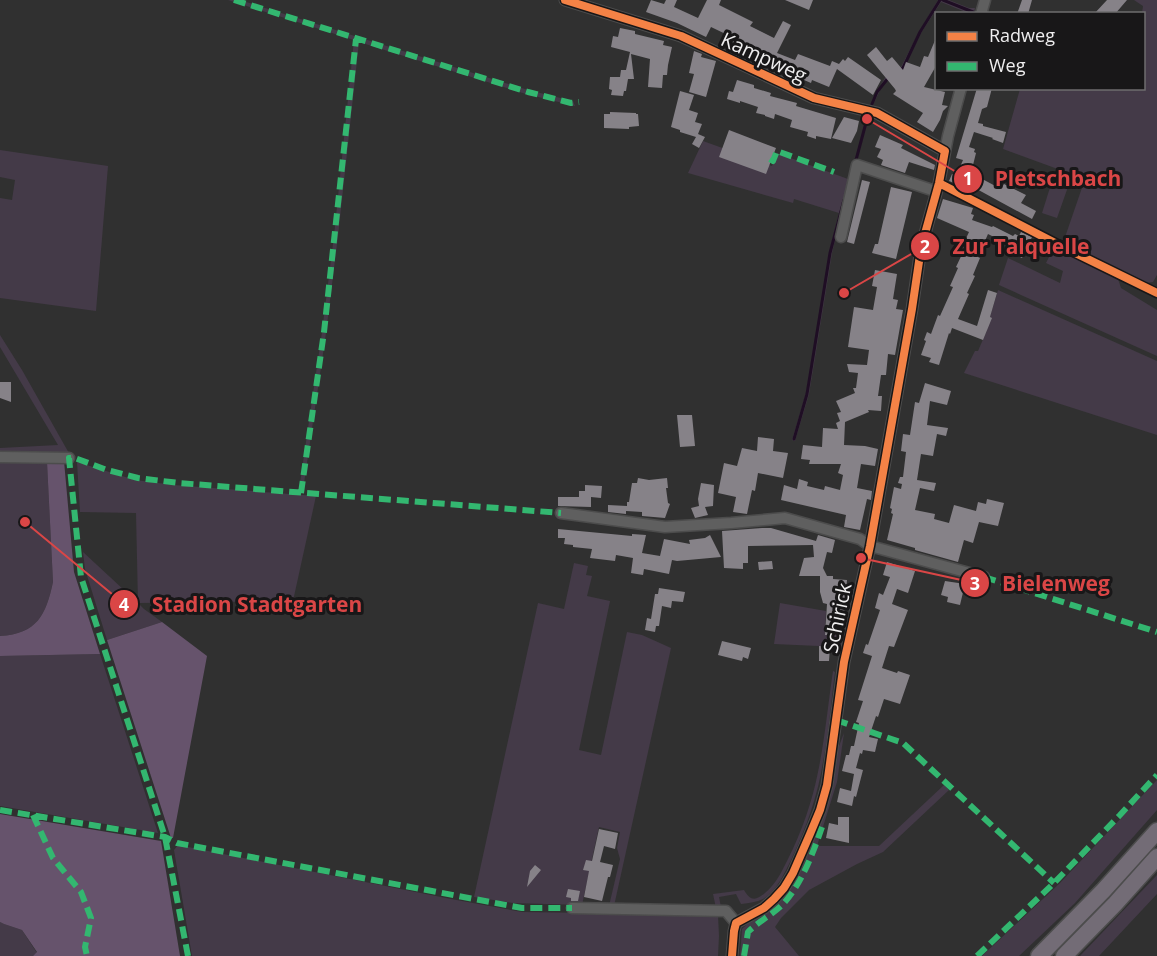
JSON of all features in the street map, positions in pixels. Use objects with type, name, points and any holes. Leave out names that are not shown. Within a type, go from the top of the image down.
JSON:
[{"type":"highway","points":[[1039,956],[1103,891],[1157,831]]},
{"type":"highway","points":[[1064,956],[1157,857]]},
{"type":"street","name":"Kampweg","points":[[566,0],[681,36],[814,98],[877,113],[945,151]]},
{"type":"street","name":"Schirick","points":[[736,923],[764,908],[784,888],[793,873],[820,810],[827,785],[844,662],[870,546],[921,248],[960,90]]},
{"type":"street","points":[[841,237],[857,165],[935,191]]},
{"type":"street","points":[[0,457],[69,458]]},
{"type":"street","points":[[561,513],[665,527],[785,518],[860,540],[870,546],[984,578]]},
{"type":"street","points":[[572,908],[726,911],[736,923],[732,956]]},
{"type":"shaded area","points":[[228,0],[240,0],[528,90],[573,101],[575,106],[526,94],[359,42],[326,333],[303,490],[299,490],[334,236],[354,40]]},
{"type":"shaded area","points":[[938,0],[949,0],[975,8],[974,12],[966,12],[941,2],[921,33],[903,69],[882,86],[873,105],[871,104],[885,78],[901,67]]},
{"type":"shaded area","points":[[1134,0],[1157,0],[1157,275],[1153,282],[1146,283],[1063,243],[1085,179],[1003,149],[1020,90],[1145,90],[1145,12],[1142,12],[1143,6]]},
{"type":"shaded area","points":[[703,141],[772,166],[777,153],[848,179],[852,166],[832,253],[809,394],[795,441],[792,440],[806,393],[829,253],[839,213],[794,199],[793,203],[688,173]]},
{"type":"shaded area","points":[[0,150],[108,166],[96,311],[0,298],[0,198],[12,200],[15,180],[0,177]]},
{"type":"shaded area","points":[[1053,178],[1069,184],[1057,218],[1042,213]]},
{"type":"shaded area","points":[[1054,247],[1118,279],[1121,288],[1157,310],[1157,356],[999,285],[1008,258],[1060,283],[1063,271],[1046,263]]},
{"type":"shaded area","points":[[998,290],[1157,361],[1157,435],[964,373],[975,351],[978,351],[987,330]]},
{"type":"shaded area","points":[[0,335],[70,455],[0,453],[0,448],[58,445],[0,347]]},
{"type":"shaded area","points":[[0,461],[47,462],[53,582],[47,604],[38,621],[23,631],[0,636]]},
{"type":"shaded area","points":[[64,461],[74,572],[100,654],[0,656],[0,636],[31,627],[38,621],[47,604],[53,582],[47,462]]},
{"type":"shaded area","points":[[77,462],[135,480],[316,496],[293,601],[138,603],[136,513],[80,512]]},
{"type":"shaded area","points":[[83,552],[144,609],[162,622],[107,640],[85,569]]},
{"type":"shaded area","points":[[574,563],[588,566],[586,575],[592,576],[587,596],[610,601],[579,750],[601,755],[627,632],[642,635],[671,648],[614,906],[609,906],[620,859],[617,848],[620,832],[599,827],[582,905],[513,903],[474,897],[538,603],[564,609]]},
{"type":"shaded area","points":[[780,603],[826,611],[825,635],[843,635],[841,647],[774,644]]},
{"type":"shaded area","points":[[162,622],[207,656],[173,838],[171,838],[107,640]]},
{"type":"shaded area","points":[[100,654],[158,833],[0,806],[0,656]]},
{"type":"shaded area","points":[[833,671],[835,672],[828,728],[818,787],[797,847],[783,875],[768,896],[756,902],[741,904],[736,894],[719,897],[721,907],[716,908],[713,894],[744,890],[753,899],[762,896],[776,881],[788,859],[798,838],[816,783]]},
{"type":"shaded area","points":[[844,733],[837,782],[817,846],[879,846],[944,785],[949,790],[883,852],[809,890],[781,918],[775,927],[799,956],[740,956],[742,929],[796,877],[820,821],[836,754]]},
{"type":"shaded area","points":[[1157,780],[1157,810],[1075,903],[1019,956],[982,956],[1060,883]]},
{"type":"shaded area","points":[[0,814],[161,841],[180,956],[33,956],[37,952],[22,930],[0,922]]},
{"type":"shaded area","points":[[178,845],[522,912],[718,915],[718,956],[192,956],[174,850]]},
{"type":"shaded area","points":[[1157,875],[1157,894],[1099,956],[1080,956]]},
{"type":"shaded area","points":[[0,922],[22,930],[37,953],[33,956],[0,956]]},
{"type":"building","points":[[651,0],[664,4],[666,0],[677,0],[674,7],[698,18],[707,0],[721,0],[719,5],[753,22],[750,26],[774,38],[783,21],[791,25],[777,53],[795,60],[798,54],[830,66],[832,61],[839,64],[848,57],[881,80],[873,95],[837,69],[829,87],[812,80],[811,83],[783,71],[782,74],[770,69],[774,59],[758,51],[757,55],[754,55],[733,42],[734,38],[711,27],[706,37],[646,12]]},
{"type":"building","points":[[785,0],[813,0],[809,10]]},
{"type":"building","points":[[1022,0],[1032,0],[1029,12],[1018,12]]},
{"type":"building","points":[[1107,0],[1127,0],[1117,12],[1096,12]]},
{"type":"building","points":[[620,28],[664,41],[663,45],[672,47],[667,75],[663,75],[662,88],[648,87],[650,59],[631,54],[634,79],[628,79],[623,96],[611,95],[610,77],[620,77],[621,70],[626,70],[630,52],[611,47],[613,36],[618,37]]},
{"type":"building","points":[[935,40],[935,68],[924,87],[945,92],[942,105],[948,106],[943,111],[933,132],[917,122],[923,113],[893,94],[895,89],[867,55],[876,47],[887,61],[892,57],[903,70],[906,62],[920,67],[924,56],[928,57]]},
{"type":"building","points":[[694,51],[702,54],[701,57],[716,61],[706,97],[689,92],[694,74],[689,73]]},
{"type":"building","points":[[737,80],[771,93],[770,96],[797,103],[796,106],[836,118],[831,139],[816,136],[816,139],[807,136],[808,132],[790,127],[792,120],[775,114],[774,119],[756,113],[758,107],[727,99],[729,91],[733,92]]},
{"type":"building","points":[[976,90],[991,90],[987,107],[982,109],[978,123],[1006,132],[1003,143],[974,132],[969,147],[975,149],[976,153],[971,173],[1001,189],[1004,184],[1026,195],[1021,203],[1036,211],[1032,219],[973,187],[972,197],[952,186],[954,183],[949,181],[952,174],[956,176],[963,160],[956,158]]},
{"type":"building","points":[[680,91],[694,95],[689,110],[698,113],[695,122],[702,124],[698,134],[705,137],[699,148],[692,144],[696,137],[671,127]]},
{"type":"building","points":[[610,112],[636,113],[639,126],[629,127],[629,129],[604,128],[604,114],[610,114]]},
{"type":"building","points":[[844,117],[859,121],[851,143],[832,138]]},
{"type":"building","points":[[729,130],[776,148],[766,174],[719,157]]},
{"type":"building","points":[[880,135],[903,145],[901,148],[935,165],[934,170],[909,162],[905,173],[881,165],[883,160],[877,157],[881,149],[875,147]]},
{"type":"building","points":[[862,180],[870,182],[854,244],[847,242]]},
{"type":"building","points":[[891,187],[912,192],[896,259],[872,253],[875,244],[878,244]]},
{"type":"building","points":[[943,199],[973,208],[972,220],[993,226],[1013,236],[1015,234],[1019,236],[1021,232],[1032,237],[1022,258],[1014,254],[1016,248],[988,234],[978,257],[980,258],[973,275],[975,276],[967,293],[969,294],[958,319],[977,326],[988,290],[997,293],[990,317],[992,318],[983,340],[952,328],[939,365],[929,362],[931,358],[921,355],[926,341],[924,340],[927,332],[931,334],[953,287],[950,286],[964,250],[961,249],[969,232],[937,218]]},
{"type":"building","points":[[875,270],[897,274],[893,299],[898,300],[896,309],[903,310],[895,355],[888,354],[886,375],[881,375],[878,396],[882,396],[881,411],[868,410],[869,412],[845,422],[844,445],[878,449],[875,466],[861,464],[857,488],[872,491],[871,500],[867,499],[860,530],[844,527],[846,515],[781,500],[784,485],[797,489],[799,479],[808,482],[807,486],[824,490],[825,486],[840,490],[843,475],[838,473],[841,464],[809,464],[810,460],[801,459],[803,445],[822,447],[823,428],[838,429],[836,423],[840,421],[837,413],[841,412],[836,401],[855,393],[853,388],[856,388],[858,373],[849,372],[847,364],[867,365],[869,350],[848,347],[854,307],[873,310],[877,287],[872,286]]},
{"type":"building","points":[[0,382],[11,382],[11,402],[0,398]]},
{"type":"building","points":[[925,383],[951,391],[947,405],[930,401],[927,425],[948,428],[946,436],[937,434],[933,456],[921,454],[917,480],[936,483],[934,491],[920,488],[915,510],[935,514],[934,519],[949,523],[954,505],[976,511],[978,502],[986,504],[987,499],[1004,503],[998,526],[979,522],[973,543],[964,540],[958,562],[887,540],[893,514],[890,508],[894,487],[901,489],[902,484],[898,483],[900,477],[903,477],[906,452],[901,451],[903,434],[910,435],[915,402],[919,403]]},
{"type":"building","points":[[677,415],[692,415],[695,446],[680,447]]},
{"type":"building","points":[[758,437],[774,439],[773,451],[788,453],[783,478],[758,473],[747,514],[733,512],[736,497],[718,493],[724,463],[737,466],[742,448],[757,451]]},
{"type":"building","points":[[638,478],[649,480],[667,478],[668,488],[666,488],[670,504],[665,518],[642,516],[642,512],[626,511],[626,514],[608,512],[608,505],[627,506],[632,483],[637,483]]},
{"type":"building","points":[[701,483],[714,485],[713,506],[705,507],[708,515],[695,518],[691,508],[699,506]]},
{"type":"building","points":[[585,485],[602,486],[601,498],[591,497],[591,507],[558,506],[558,497],[579,497],[579,491],[585,491]]},
{"type":"building","points":[[771,528],[816,541],[818,535],[835,540],[832,553],[827,552],[823,568],[827,576],[833,576],[833,579],[847,580],[844,615],[835,614],[834,635],[825,635],[827,604],[823,603],[820,592],[820,576],[799,576],[804,558],[814,557],[813,545],[748,546],[748,563],[743,563],[743,569],[724,568],[722,531]]},
{"type":"building","points":[[558,529],[632,536],[632,534],[646,535],[642,553],[660,556],[664,539],[690,544],[689,540],[710,535],[721,557],[672,560],[669,574],[644,569],[643,575],[631,573],[633,558],[616,555],[615,561],[590,558],[592,549],[564,544],[565,538],[558,538]]},
{"type":"building","points":[[772,561],[773,569],[759,570],[758,562]]},
{"type":"building","points":[[887,562],[915,571],[908,593],[897,589],[892,604],[908,610],[894,647],[889,646],[882,668],[910,675],[900,704],[884,699],[878,717],[876,716],[869,737],[878,739],[875,752],[863,750],[862,754],[860,753],[856,768],[863,770],[852,806],[837,802],[840,788],[851,791],[854,774],[842,771],[846,755],[849,755],[851,746],[854,746],[859,723],[856,722],[863,701],[858,700],[872,656],[863,653],[880,610],[875,608],[879,593],[883,595],[890,577],[883,575]]},
{"type":"building","points":[[945,581],[965,584],[960,605],[947,602],[948,597],[941,595]]},
{"type":"building","points":[[659,588],[685,592],[683,602],[672,601],[671,608],[662,606],[659,626],[656,626],[655,632],[645,630],[647,618],[651,619],[655,594],[658,594]]},
{"type":"building","points":[[722,641],[751,648],[748,659],[743,657],[742,661],[718,655]]},
{"type":"building","points":[[819,646],[830,647],[829,661],[819,661]]},
{"type":"building","points":[[838,817],[849,817],[849,843],[826,838],[829,823],[838,825]]},
{"type":"building","points":[[599,829],[618,833],[615,849],[604,846],[600,862],[613,865],[602,901],[584,897],[589,871],[583,870],[586,860],[592,861]]},
{"type":"building","points":[[535,865],[541,870],[527,887],[530,871]]},
{"type":"building","points":[[568,889],[580,891],[578,901],[571,901],[571,898],[566,897]]},
{"type":"waterway","points":[[899,70],[903,68],[920,32],[940,0]]},
{"type":"waterway","points":[[943,0],[973,12]]},
{"type":"waterway","points":[[872,104],[877,92],[889,77]]},
{"type":"waterway","points":[[856,160],[867,119]]},
{"type":"waterway","points":[[794,439],[807,394],[830,253],[844,200]]},
{"type":"marked path","points":[[234,0],[528,92],[571,103],[579,102]]},
{"type":"marked path","points":[[301,493],[324,332],[356,39]]},
{"type":"marked path","points":[[770,159],[773,161],[777,151],[834,172]]},
{"type":"marked path","points":[[188,956],[165,837],[81,577],[69,458],[138,478],[179,483],[561,513]]},
{"type":"marked path","points":[[984,577],[1157,632]]},
{"type":"marked path","points":[[836,720],[903,743],[1054,883]]},
{"type":"marked path","points":[[977,956],[1054,883],[1157,775]]},
{"type":"marked path","points":[[0,810],[165,837],[177,843],[522,908],[572,908]]},
{"type":"marked path","points":[[33,815],[53,858],[81,892],[91,918],[85,947],[87,956]]},
{"type":"marked path","points":[[744,956],[748,932],[781,906],[795,889],[822,827]]},
{"type":"cycle path","points":[[565,0],[681,36],[814,98],[877,113],[945,151],[939,183],[921,248],[870,546],[844,662],[827,785],[820,810],[793,873],[784,888],[764,908],[736,923],[732,956]]},
{"type":"cycle path","points":[[939,183],[1157,293]]},
{"type":"place","name":"Pletschbach","points":[[867,119]]},
{"type":"place","name":"Zur Talquelle","points":[[844,293]]},
{"type":"place","name":"Stadion Stadtgarten","points":[[25,522]]},
{"type":"place","name":"Bielenweg","points":[[861,558]]}]
